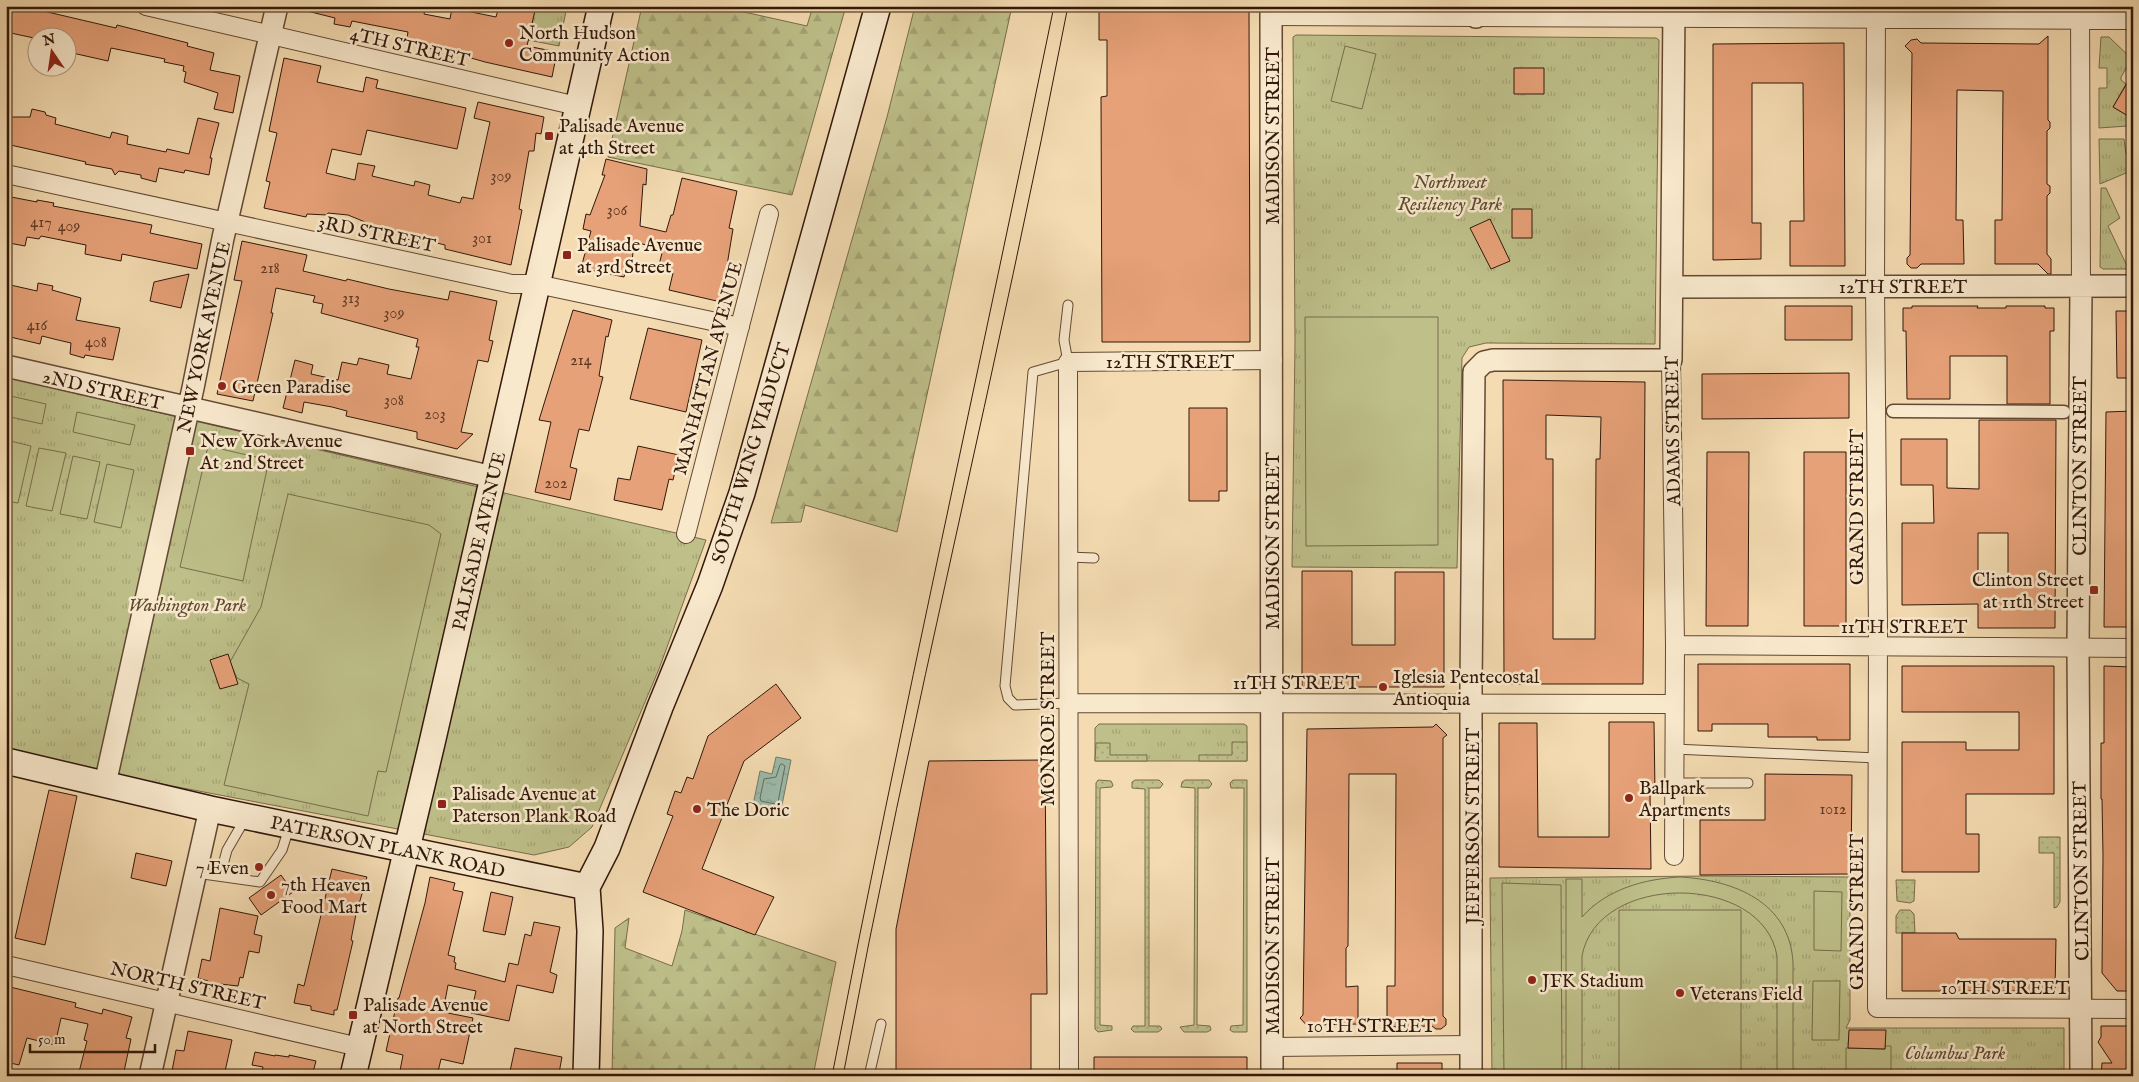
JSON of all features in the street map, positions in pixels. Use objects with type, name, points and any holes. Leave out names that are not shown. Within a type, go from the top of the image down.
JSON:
[{"type":"main road","name":"PALISADE AVENUE","points":[[353,1076],[601,6]]},
{"type":"main road","name":"SOUTH WING VIADUCT","points":[[587,887],[607,848],[660,707],[710,585],[742,493],[878,6]]},
{"type":"main road","name":"PATERSON PLANK ROAD","points":[[7,765],[105,784],[210,809],[241,830],[290,826],[587,887]]},
{"type":"main road","points":[[586,1076],[590,930],[587,887]]},
{"type":"street","name":"4TH STREET","points":[[146,6],[578,106]]},
{"type":"street","name":"NEW YORK AVENUE","points":[[105,784],[189,408],[227,223],[277,6]]},
{"type":"street","points":[[1271,11],[2080,13],[2133,20]]},
{"type":"street","name":"MADISON STREET","points":[[1271,11],[1273,360],[1271,703],[1272,1076]]},
{"type":"street","name":"GRAND STREET","points":[[1876,12],[1877,1008]]},
{"type":"street","name":"ADAMS STREET","points":[[1674,13],[1671,360],[1674,856]]},
{"type":"street","name":"CLINTON STREET","points":[[2080,13],[2081,286],[2078,647],[2082,1076]]},
{"type":"street","name":"3RD STREET","points":[[6,174],[512,284],[537,284],[740,327]]},
{"type":"street","name":"MANHATTAN AVENUE","points":[[686,534],[769,214]]},
{"type":"street","name":"12TH STREET","points":[[1672,286],[2133,286]]},
{"type":"street","name":"12TH STREET","points":[[1068,362],[1273,360]]},
{"type":"street","name":"JEFFERSON STREET","points":[[1471,1076],[1473,378],[1478,367],[1484,362],[1494,360],[1671,360]]},
{"type":"street","name":"MONROE STREET","points":[[1068,362],[1070,1076]]},
{"type":"street","name":"2ND STREET","points":[[6,366],[493,477]]},
{"type":"street","points":[[1893,411],[2064,412]]},
{"type":"street","name":"11TH STREET","points":[[1674,645],[2133,648]]},
{"type":"street","name":"11TH STREET","points":[[1068,703],[1674,704]]},
{"type":"street","points":[[150,1076],[210,809]]},
{"type":"street","name":"NORTH STREET","points":[[6,965],[359,1046]]},
{"type":"street","name":"10TH STREET","points":[[1877,1008],[2133,1008]]},
{"type":"street","name":"10TH STREET","points":[[1272,1047],[1471,1045]]},
{"type":"lane","points":[[1068,305],[1064,340],[1068,362],[1033,372],[1005,686],[1008,698],[1015,705],[1068,703]]},
{"type":"lane","points":[[1068,557],[1094,558]]},
{"type":"lane","points":[[1674,749],[1877,758]]},
{"type":"lane","points":[[1674,783],[1748,783]]},
{"type":"lane","points":[[196,873],[260,882],[262,874],[290,826]]},
{"type":"lane","points":[[220,876],[241,830]]},
{"type":"lane","points":[[869,1076],[882,1024]]},
{"type":"green space","points":[[536,6],[566,11],[559,46],[528,40]]},
{"type":"green space","points":[[642,6],[717,6],[807,26],[813,6],[846,6],[792,195],[608,157]]},
{"type":"green space","points":[[915,6],[1012,6],[897,532],[805,505],[801,522],[771,523],[887,117]]},
{"type":"green space","name":"Northwest Resiliency Park","points":[[1296,35],[1656,38],[1659,40],[1655,344],[1486,343],[1469,347],[1462,358],[1457,568],[1292,567],[1295,343],[1293,37]]},
{"type":"green space","points":[[2101,37],[2109,37],[2132,59],[2121,77],[2121,80],[2126,84],[2113,107],[2132,118],[2127,126],[2099,128],[2099,88],[2107,88],[2107,68],[2099,68]]},
{"type":"green space","points":[[1345,46],[1376,54],[1362,109],[1331,101]]},
{"type":"green space","points":[[2099,139],[2124,139],[2126,154],[2133,154],[2133,170],[2100,184]]},
{"type":"green space","points":[[2101,188],[2106,188],[2120,218],[2108,226],[2128,268],[2133,266],[2133,269],[2103,269],[2100,267]]},
{"type":"green space","points":[[1305,317],[1438,317],[1438,545],[1306,546]]},
{"type":"green space","name":"Washington Park","points":[[6,377],[706,540],[659,669],[592,827],[569,847],[534,855],[120,776],[6,750]]},
{"type":"green space","points":[[6,395],[46,404],[42,424],[6,416]]},
{"type":"green space","points":[[77,412],[135,425],[130,445],[73,432]]},
{"type":"green space","points":[[6,440],[31,446],[18,503],[6,501]]},
{"type":"green space","points":[[208,446],[269,460],[243,581],[180,567]]},
{"type":"green space","points":[[39,448],[66,453],[52,511],[26,506]]},
{"type":"green space","points":[[73,456],[100,462],[87,519],[60,514]]},
{"type":"green space","points":[[107,464],[134,470],[121,528],[94,522]]},
{"type":"green space","points":[[288,494],[429,525],[441,534],[386,772],[378,771],[368,816],[224,785],[249,684],[237,678],[230,662],[261,607]]},
{"type":"green space","points":[[1099,724],[1244,724],[1247,726],[1247,761],[1095,761],[1095,728]]},
{"type":"green space","points":[[1232,742],[1247,742],[1247,761],[1199,761],[1199,755],[1232,755]]},
{"type":"green space","points":[[1096,743],[1110,743],[1110,755],[1147,755],[1147,761],[1095,761]]},
{"type":"green space","points":[[1098,780],[1111,781],[1113,785],[1112,787],[1100,788],[1100,1025],[1112,1026],[1112,1030],[1098,1032],[1095,1029],[1096,783]]},
{"type":"green space","points":[[1135,780],[1159,780],[1163,784],[1160,788],[1149,788],[1149,1026],[1160,1026],[1162,1029],[1158,1032],[1134,1032],[1131,1029],[1133,1026],[1145,1026],[1145,789],[1132,788],[1132,782]]},
{"type":"green space","points":[[1185,780],[1209,780],[1212,784],[1209,788],[1198,788],[1197,1025],[1210,1026],[1211,1030],[1207,1032],[1184,1032],[1180,1027],[1194,1025],[1195,788],[1181,787],[1182,782]]},
{"type":"green space","points":[[1233,780],[1247,780],[1247,1032],[1233,1032],[1230,1030],[1231,1026],[1243,1025],[1244,788],[1231,788],[1230,783]]},
{"type":"green space","points":[[2039,837],[2060,837],[2060,902],[2054,908],[2054,853],[2039,853]]},
{"type":"green space","points":[[1680,877],[1720,883],[1739,889],[1756,898],[1782,924],[1789,942],[1793,963],[1793,1076],[1777,1076],[1777,956],[1765,928],[1743,909],[1713,897],[1680,893],[1647,897],[1617,909],[1594,928],[1582,956],[1582,1076],[1566,1076],[1566,879],[1582,879],[1582,917],[1603,899],[1627,887],[1653,880]]},
{"type":"green space","name":"Columbus Park","points":[[1850,877],[1850,1020],[1846,1028],[2064,1028],[2064,1076],[1492,1076],[1490,878]]},
{"type":"green space","points":[[1896,880],[1915,880],[1914,901],[1910,903],[1897,901]]},
{"type":"green space","name":"JFK Stadium","points":[[1502,883],[1561,885],[1562,1076],[1504,1076]]},
{"type":"green space","points":[[1814,891],[1842,892],[1841,951],[1814,950]]},
{"type":"green space","points":[[685,910],[836,962],[813,1076],[612,1076],[615,928],[629,918],[625,948],[672,966],[682,931]]},
{"type":"green space","name":"Veterans Field","points":[[1619,910],[1741,910],[1741,1076],[1619,1076]]},
{"type":"green space","points":[[1900,910],[1910,910],[1914,914],[1915,933],[1896,933],[1896,916]]},
{"type":"green space","points":[[1813,981],[1840,981],[1839,1040],[1812,1040]]},
{"type":"green space","points":[[1885,1046],[1891,1046],[1891,1076],[1846,1076],[1846,1048],[1885,1049]]},
{"type":"water","points":[[776,757],[791,760],[781,810],[753,805],[760,771],[772,774]]},
{"type":"building","points":[[6,6],[40,6],[39,10],[116,28],[117,25],[188,43],[187,46],[214,53],[210,70],[240,76],[233,113],[214,109],[218,93],[184,82],[186,72],[183,71],[184,66],[164,62],[165,59],[111,48],[108,61],[78,54],[78,28],[28,28],[28,37],[6,32]]},
{"type":"building","points":[[308,6],[426,6],[424,14],[450,19],[452,8],[496,17],[499,6],[536,6],[527,46],[557,52],[552,77],[485,62],[433,47],[432,49],[406,43],[408,32],[352,21],[350,27],[334,24],[335,18],[307,11]]},
{"type":"building","points":[[1099,6],[1249,6],[1250,342],[1102,342],[1101,97],[1107,96],[1107,40],[1099,40]]},
{"type":"building","points":[[2048,36],[2048,120],[2050,128],[2047,131],[2047,184],[2050,186],[2050,193],[2047,196],[2047,254],[2051,259],[2051,274],[2048,274],[2038,264],[1995,264],[1995,220],[2002,220],[2003,91],[1957,90],[1956,220],[1963,220],[1964,264],[1921,264],[1917,268],[1911,268],[1907,264],[1907,258],[1910,255],[1912,53],[1905,46],[1911,40],[1917,39],[1921,43],[2039,44]]},
{"type":"building","points":[[1844,43],[1845,266],[1790,266],[1790,221],[1804,221],[1803,83],[1752,83],[1752,223],[1761,223],[1761,259],[1713,260],[1713,44]]},
{"type":"building","points":[[284,58],[321,66],[317,82],[363,92],[366,77],[378,80],[376,88],[466,108],[457,149],[367,130],[361,155],[332,149],[326,173],[355,180],[358,163],[375,166],[372,176],[414,186],[415,181],[430,185],[428,195],[460,203],[462,197],[473,199],[490,122],[474,118],[478,102],[544,117],[541,134],[536,133],[534,151],[529,151],[519,209],[522,210],[511,265],[445,249],[445,245],[417,238],[416,241],[401,238],[401,235],[364,224],[365,222],[348,215],[328,213],[327,215],[307,214],[306,217],[264,208],[270,182],[266,181],[277,133],[269,131]]},
{"type":"building","points":[[1514,68],[1544,68],[1544,94],[1514,94]]},
{"type":"building","points":[[2133,73],[2133,119],[2113,107]]},
{"type":"building","points":[[32,109],[45,112],[46,115],[56,118],[55,124],[110,138],[112,132],[128,136],[127,144],[166,152],[167,149],[189,154],[198,118],[219,123],[210,158],[212,158],[209,175],[185,170],[184,173],[159,168],[156,182],[141,178],[141,175],[119,171],[115,175],[112,169],[6,144],[6,117],[30,117]]},
{"type":"building","points":[[606,159],[647,169],[646,185],[643,184],[640,226],[666,232],[671,215],[673,215],[682,178],[737,191],[729,228],[733,229],[721,302],[669,290],[673,273],[658,269],[663,249],[634,242],[632,262],[628,261],[624,277],[581,268],[591,231],[583,229],[586,214],[590,215],[605,175],[602,175]]},
{"type":"building","points":[[6,196],[54,203],[53,206],[152,225],[150,233],[202,244],[197,269],[122,254],[121,261],[85,254],[86,245],[41,236],[39,239],[27,237],[25,246],[9,243],[11,233],[6,232]]},
{"type":"building","points":[[1512,209],[1532,209],[1532,238],[1512,238]]},
{"type":"building","points":[[1490,219],[1510,261],[1491,269],[1470,228]]},
{"type":"building","points":[[242,241],[307,255],[303,271],[448,300],[450,291],[497,301],[489,340],[493,341],[488,362],[478,360],[461,432],[473,434],[457,449],[417,439],[417,432],[346,416],[347,411],[332,407],[304,402],[302,413],[283,408],[295,360],[313,365],[311,374],[338,380],[342,362],[357,365],[359,358],[389,365],[387,374],[411,379],[419,347],[416,347],[418,339],[321,313],[323,304],[313,302],[315,296],[276,288],[271,313],[273,313],[253,401],[217,394],[242,281],[234,280]]},
{"type":"building","points":[[189,274],[181,308],[150,301],[154,282]]},
{"type":"building","points":[[38,283],[53,286],[52,290],[81,298],[76,320],[120,328],[113,360],[85,355],[84,358],[70,354],[71,343],[42,336],[40,344],[6,336],[6,284],[37,291]]},
{"type":"building","points":[[1785,306],[1852,306],[1852,340],[1785,340]]},
{"type":"building","points":[[1912,306],[2006,308],[2006,306],[2045,306],[2045,308],[2054,308],[2054,331],[2050,331],[2050,404],[2007,404],[2007,356],[1950,356],[1950,399],[1907,399],[1906,331],[1903,331],[1903,308],[1912,308]]},
{"type":"building","points":[[573,310],[612,320],[608,337],[606,336],[599,376],[603,377],[589,431],[579,429],[570,467],[577,469],[570,500],[535,492],[551,422],[539,420]]},
{"type":"building","points":[[2116,311],[2133,311],[2133,378],[2117,378]]},
{"type":"building","points":[[648,328],[702,340],[686,412],[630,399]]},
{"type":"building","points":[[1849,373],[1849,418],[1702,419],[1702,374]]},
{"type":"building","points":[[1503,380],[1645,382],[1643,684],[1504,684]],"holes":[[[1546,415],[1601,417],[1600,459],[1596,459],[1595,639],[1553,639],[1553,459],[1546,459]]]},
{"type":"building","points":[[1189,408],[1227,408],[1227,491],[1219,491],[1219,501],[1189,501]]},
{"type":"building","points":[[2133,411],[2133,627],[2104,627],[2106,412]]},
{"type":"building","points":[[1979,420],[2056,420],[2055,628],[1978,628],[1978,604],[1902,605],[1902,523],[1934,523],[1933,485],[1901,485],[1901,439],[1947,439],[1947,488],[1979,489]],"holes":[[[1978,533],[2008,533],[2008,584],[1978,584]]]},
{"type":"building","points":[[638,446],[679,455],[673,480],[669,479],[662,510],[614,500],[618,478],[630,480]]},
{"type":"building","points":[[1707,452],[1749,452],[1748,626],[1706,626]]},
{"type":"building","points":[[1804,452],[1846,452],[1846,626],[1804,626]]},
{"type":"building","points":[[1302,571],[1352,571],[1352,645],[1395,645],[1395,572],[1444,572],[1444,687],[1302,687]]},
{"type":"building","points":[[228,654],[238,684],[220,689],[210,660]]},
{"type":"building","points":[[1698,664],[1850,664],[1850,740],[1817,740],[1817,737],[1768,737],[1768,724],[1712,724],[1712,731],[1698,731]]},
{"type":"building","points":[[1902,666],[2054,666],[2054,794],[1966,794],[1966,834],[1979,834],[1979,872],[1902,872],[1902,742],[1966,742],[1966,750],[2019,750],[2019,712],[1902,712]]},
{"type":"building","points":[[2104,666],[2133,667],[2133,991],[2117,991],[2102,973],[2103,855],[2101,743],[2104,743]]},
{"type":"building","name":"The Doric","points":[[776,684],[801,718],[744,761],[702,869],[774,897],[755,935],[643,892],[673,816],[667,814],[675,791],[681,793],[687,777],[693,779],[708,736]]},
{"type":"building","name":"Ballpark Apartments","points":[[1609,722],[1654,722],[1655,792],[1650,792],[1651,869],[1499,867],[1499,723],[1537,723],[1538,837],[1609,837]]},
{"type":"building","points":[[1436,724],[1447,735],[1443,738],[1443,1016],[1446,1019],[1446,1025],[1441,1029],[1436,1029],[1432,1026],[1387,1027],[1387,986],[1395,986],[1396,774],[1349,774],[1346,987],[1358,986],[1358,1024],[1314,1025],[1310,1029],[1300,1018],[1303,1015],[1307,729],[1433,727]]},
{"type":"building","points":[[1045,760],[1047,994],[1031,994],[1031,1076],[896,1076],[896,929],[929,761]]},
{"type":"building","points":[[1765,774],[1852,775],[1851,874],[1700,875],[1700,820],[1765,820]]},
{"type":"building","points":[[49,790],[77,796],[45,945],[15,938]]},
{"type":"building","points":[[136,853],[172,861],[166,886],[131,878]]},
{"type":"building","points":[[332,869],[367,877],[356,914],[351,940],[353,941],[337,1010],[334,1010],[334,1015],[311,1010],[311,1006],[294,1003],[298,984],[304,986]]},
{"type":"building","name":"7th Heaven Food Mart","points":[[281,875],[293,892],[261,915],[249,898]]},
{"type":"building","points":[[430,877],[455,883],[453,890],[463,892],[448,955],[455,957],[455,969],[505,982],[509,963],[518,965],[525,934],[531,936],[534,922],[560,927],[550,972],[557,975],[553,993],[517,985],[509,1021],[471,1013],[476,991],[448,985],[443,1012],[473,1018],[463,1064],[441,1059],[437,1076],[399,1076],[403,1055],[386,1051],[398,998],[425,903]]},
{"type":"building","points":[[491,892],[513,897],[505,935],[483,931]]},
{"type":"building","points":[[220,908],[258,916],[254,934],[262,936],[259,953],[249,951],[243,978],[240,977],[238,986],[220,984],[219,990],[206,988],[208,981],[198,978],[202,959],[210,961]]},
{"type":"building","points":[[1902,933],[1956,933],[1959,939],[2056,939],[2055,991],[1902,991]]},
{"type":"building","points":[[6,986],[76,1003],[75,1007],[102,1014],[103,1009],[132,1017],[126,1038],[131,1039],[123,1076],[78,1076],[87,1041],[84,1040],[88,1024],[61,1018],[55,1045],[27,1038],[19,1065],[6,1062]]},
{"type":"building","points":[[2101,1026],[2133,1026],[2133,1076],[2101,1076],[2102,1063],[2112,1063],[2098,1042],[2101,1037]]},
{"type":"building","points":[[1849,1030],[1886,1030],[1885,1049],[1848,1048]]},
{"type":"building","points":[[188,1031],[232,1040],[224,1076],[171,1076],[176,1050],[184,1051]]},
{"type":"building","points":[[515,1048],[562,1057],[559,1073],[554,1071],[553,1076],[509,1076]]},
{"type":"building","points":[[255,1052],[275,1056],[289,1057],[289,1055],[316,1061],[312,1076],[261,1076],[263,1067],[252,1065]]},
{"type":"building","points":[[1094,1057],[1247,1057],[1247,1076],[1094,1076]]},
{"type":"building","points":[[1397,1063],[1442,1063],[1442,1076],[1397,1076]]},
{"type":"tram line","points":[[832,1076],[913,674],[1054,6]]},
{"type":"tram line","points":[[843,1076],[897,808],[1013,274],[1068,6]]},
{"type":"place","name":"North Hudson Community Action","points":[[509,43]]},
{"type":"place","name":"Palisade Avenue at 4th Street","points":[[549,136]]},
{"type":"place","name":"Palisade Avenue at 3rd Street","points":[[567,255]]},
{"type":"place","name":"Green Paradise","points":[[222,386]]},
{"type":"place","name":"New York Avenue At 2nd Street","points":[[190,451]]},
{"type":"place","name":"Clinton Street at 11th Street","points":[[2094,590]]},
{"type":"place","name":"Iglesia Pentecostal Antioquia","points":[[1383,687]]},
{"type":"place","name":"Ballpark Apartments","points":[[1629,798]]},
{"type":"place","name":"Palisade Avenue at Paterson Plank Road","points":[[442,804]]},
{"type":"place","name":"The Doric","points":[[697,809]]},
{"type":"place","name":"7 Even","points":[[259,867]]},
{"type":"place","name":"7th Heaven Food Mart","points":[[271,895]]},
{"type":"place","name":"JFK Stadium","points":[[1532,980]]},
{"type":"place","name":"Veterans Field","points":[[1680,993]]},
{"type":"place","name":"Palisade Avenue at North Street","points":[[353,1015]]}]
